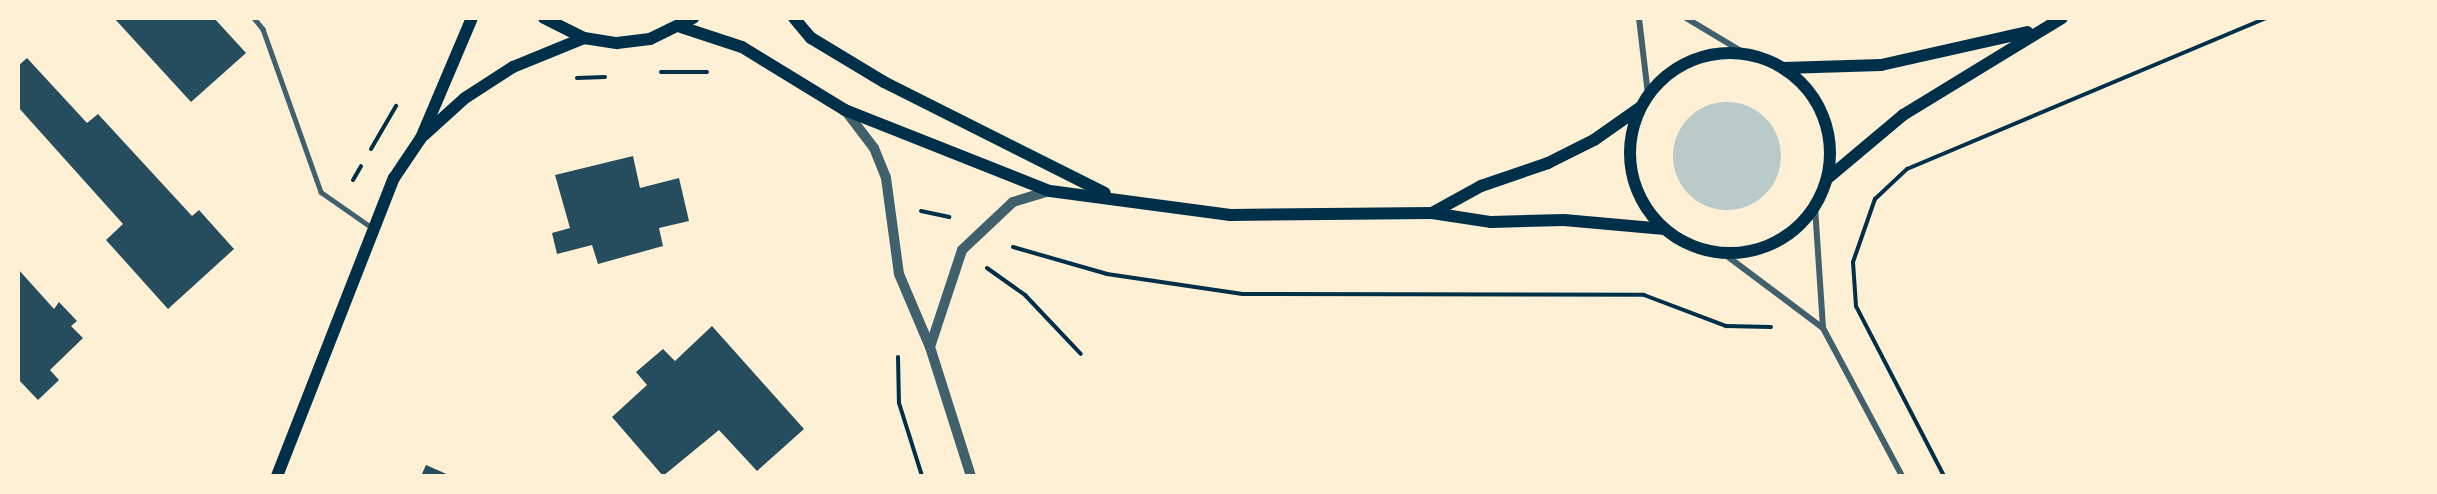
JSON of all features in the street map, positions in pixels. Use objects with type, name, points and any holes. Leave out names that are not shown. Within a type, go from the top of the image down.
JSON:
[{"type":"main road","points":[[277,476],[394,178],[421,138],[472,18]]},
{"type":"main road","points":[[544,18],[584,38],[617,43],[650,39],[681,27],[693,18]]},
{"type":"main road","points":[[794,18],[811,38],[884,82],[1109,195]]},
{"type":"main road","points":[[1828,178],[1903,115],[2036,30],[2062,18]]},
{"type":"main road","points":[[681,27],[742,47],[845,110],[1050,191],[1109,195],[1230,215],[1432,213],[1491,222],[1564,220],[1665,229],[1702,250],[1724,253],[1776,242],[1815,207],[1828,178],[1831,146],[1824,115],[1807,88],[1784,68],[1746,54],[1691,61],[1648,95],[1641,107],[1631,150],[1635,185],[1665,229]]},
{"type":"main road","points":[[1784,68],[1881,65],[2036,30]]},
{"type":"main road","points":[[421,138],[465,98],[513,67],[584,38]]},
{"type":"main road","points":[[1432,213],[1481,186],[1566,154],[1641,107]]},
{"type":"street","points":[[1639,18],[1648,95]]},
{"type":"street","points":[[1686,18],[1746,54]]},
{"type":"street","points":[[845,110],[874,148],[891,212],[899,274],[930,347],[971,476]]},
{"type":"street","points":[[930,347],[962,250],[1013,202],[1050,191]]},
{"type":"street","points":[[1815,207],[1823,327],[1902,476]]},
{"type":"street","points":[[1724,253],[1823,327]]},
{"type":"lane","points":[[254,18],[263,29],[321,192],[374,229]]},
{"type":"path","points":[[1944,476],[1856,306],[1853,262],[1875,199],[1907,169],[2266,18]]},
{"type":"path","points":[[891,212],[913,209],[980,231],[1040,256],[1107,274],[1243,294],[1644,295],[1726,326],[1779,325]]},
{"type":"path","points":[[980,265],[999,272],[1026,295],[1081,354]]},
{"type":"shaded area","points":[[1727,102],[1737,103],[1757,111],[1765,118],[1772,126],[1780,146],[1780,166],[1772,186],[1765,194],[1757,201],[1737,209],[1727,210],[1717,209],[1697,201],[1689,194],[1682,186],[1674,166],[1673,156],[1674,146],[1682,126],[1689,118],[1697,111],[1717,103]]},
{"type":"building","points":[[114,18],[214,18],[246,53],[191,102]]},
{"type":"building","points":[[27,58],[87,123],[98,114],[192,216],[199,210],[234,249],[168,309],[106,240],[123,224],[18,107],[18,66]]},
{"type":"building","points":[[633,156],[640,188],[679,178],[689,221],[659,228],[663,246],[598,264],[592,245],[557,254],[552,233],[570,228],[555,175]]},
{"type":"building","points":[[18,269],[54,309],[59,302],[77,321],[71,326],[83,338],[50,370],[59,380],[38,400],[18,379]]},
{"type":"building","points":[[712,326],[804,429],[757,471],[719,430],[663,476],[612,417],[647,385],[636,372],[663,349],[675,361]]},
{"type":"building","points":[[426,465],[451,476],[421,476]]}]
